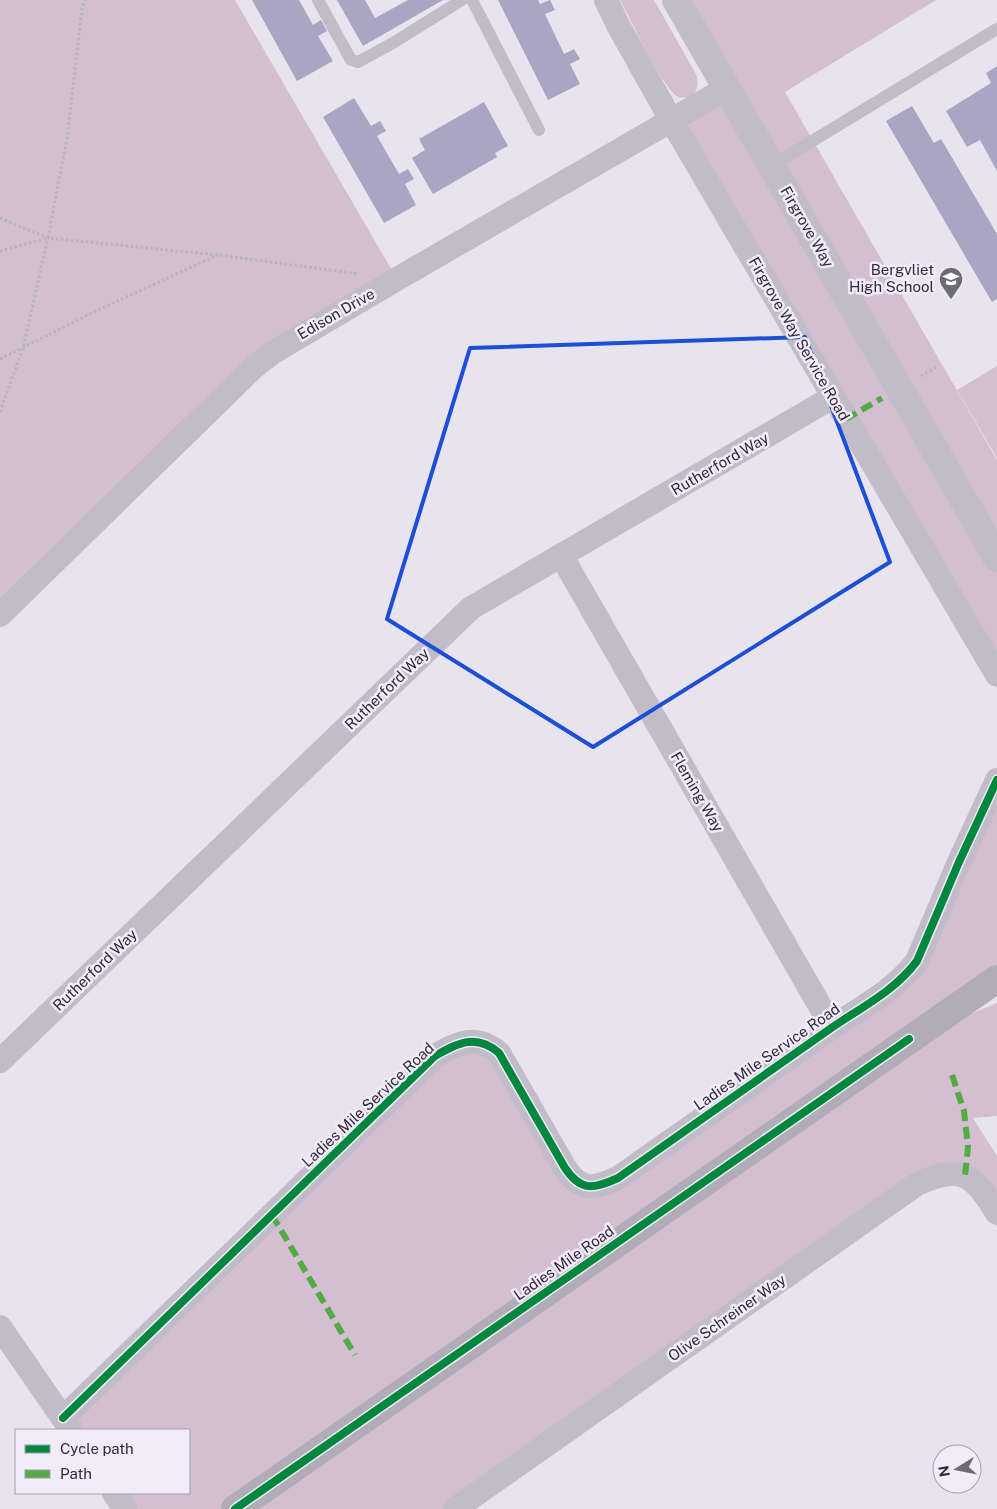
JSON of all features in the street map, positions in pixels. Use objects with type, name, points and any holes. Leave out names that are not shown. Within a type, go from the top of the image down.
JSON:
[{"type":"main road","name":"Ladies Mile Road","points":[[236,1509],[997,979]]},
{"type":"main road","name":"Ladies Mile Road","points":[[909,1039],[997,1002]]},
{"type":"street","name":"Firgrove Way Service Road","points":[[606,0],[671,120],[997,675]]},
{"type":"street","name":"Firgrove Way","points":[[676,0],[997,558]]},
{"type":"street","name":"Edison Drive","points":[[0,615],[254,367],[290,341],[727,88]]},
{"type":"street","name":"Rutherford Way","points":[[0,1061],[470,608],[833,397]]},
{"type":"street","name":"Fleming Way","points":[[562,556],[832,1027]]},
{"type":"street","name":"Ladies Mile Service Road","points":[[67,1424],[435,1056],[450,1048],[460,1044],[483,1042],[499,1052],[570,1175],[576,1182],[585,1187],[596,1187],[618,1178],[832,1027],[897,984],[907,975],[917,961],[959,862],[997,780]]},
{"type":"street","name":"Olive Schreiner Way","points":[[455,1509],[917,1184],[944,1174],[951,1173],[965,1176],[977,1184],[997,1213]]},
{"type":"street","points":[[0,1327],[67,1424]]},
{"type":"street","points":[[115,1494],[125,1509]]},
{"type":"lane","points":[[318,0],[352,60],[358,62],[393,43],[462,0]]},
{"type":"lane","points":[[472,0],[539,130]]},
{"type":"lane","points":[[771,166],[997,29]]},
{"type":"path","points":[[0,412],[23,348],[48,238],[67,138],[82,8],[86,0]]},
{"type":"path","points":[[0,218],[48,238],[219,254],[397,279]]},
{"type":"path","points":[[0,251],[48,238]]},
{"type":"path","points":[[0,359],[219,254]]},
{"type":"path","points":[[918,378],[936,367]]},
{"type":"highlighted area","points":[[805,337],[890,562],[593,747],[387,619],[470,348]]},
{"type":"shaded area","points":[[0,0],[235,0],[397,279],[290,341],[0,615]]},
{"type":"shaded area","points":[[620,0],[654,0],[697,76],[695,93],[689,97],[679,98],[663,80]]},
{"type":"shaded area","points":[[676,0],[936,0],[785,92],[997,460],[997,675],[671,120],[727,88]]},
{"type":"shaded area","points":[[997,366],[997,458],[957,390]]},
{"type":"shaded area","points":[[997,780],[997,979],[912,1038],[997,1003],[997,1116],[973,1118],[997,1156],[997,1213],[951,1173],[455,1509],[125,1509],[115,1494],[190,1494],[190,1429],[70,1429],[63,1418],[435,1056],[483,1042],[585,1187],[897,984]]},
{"type":"building","points":[[252,0],[299,0],[313,25],[321,20],[327,31],[318,36],[333,61],[297,81]]},
{"type":"building","points":[[337,0],[365,0],[375,18],[408,0],[443,0],[363,46]]},
{"type":"building","points":[[498,0],[538,0],[540,4],[550,0],[555,10],[545,14],[564,54],[574,49],[580,59],[570,64],[580,84],[548,100]]},
{"type":"building","points":[[997,66],[997,171],[980,140],[967,147],[946,111],[991,83],[986,73]]},
{"type":"building","points":[[354,98],[371,126],[380,121],[386,131],[377,136],[399,174],[408,169],[414,179],[405,184],[416,205],[384,223],[323,117]]},
{"type":"building","points":[[484,102],[508,146],[495,153],[497,157],[433,194],[412,158],[425,150],[419,139]]},
{"type":"building","points":[[912,106],[934,143],[941,139],[997,234],[997,299],[992,302],[886,121]]},
{"type":"marked path","points":[[846,419],[882,398]]},
{"type":"marked path","points":[[952,1075],[964,1111],[968,1147],[965,1176]]},
{"type":"marked path","points":[[272,1215],[355,1355]]},
{"type":"cycle path","points":[[63,1418],[435,1056],[451,1047],[467,1042],[475,1042],[483,1043],[499,1053],[565,1168],[582,1185],[595,1186],[618,1178],[887,991],[908,972],[917,961],[959,862],[997,780]]},
{"type":"cycle path","points":[[235,1509],[909,1039]]},
{"type":"place","name":"Bergvliet High School","points":[[951,300]]}]
